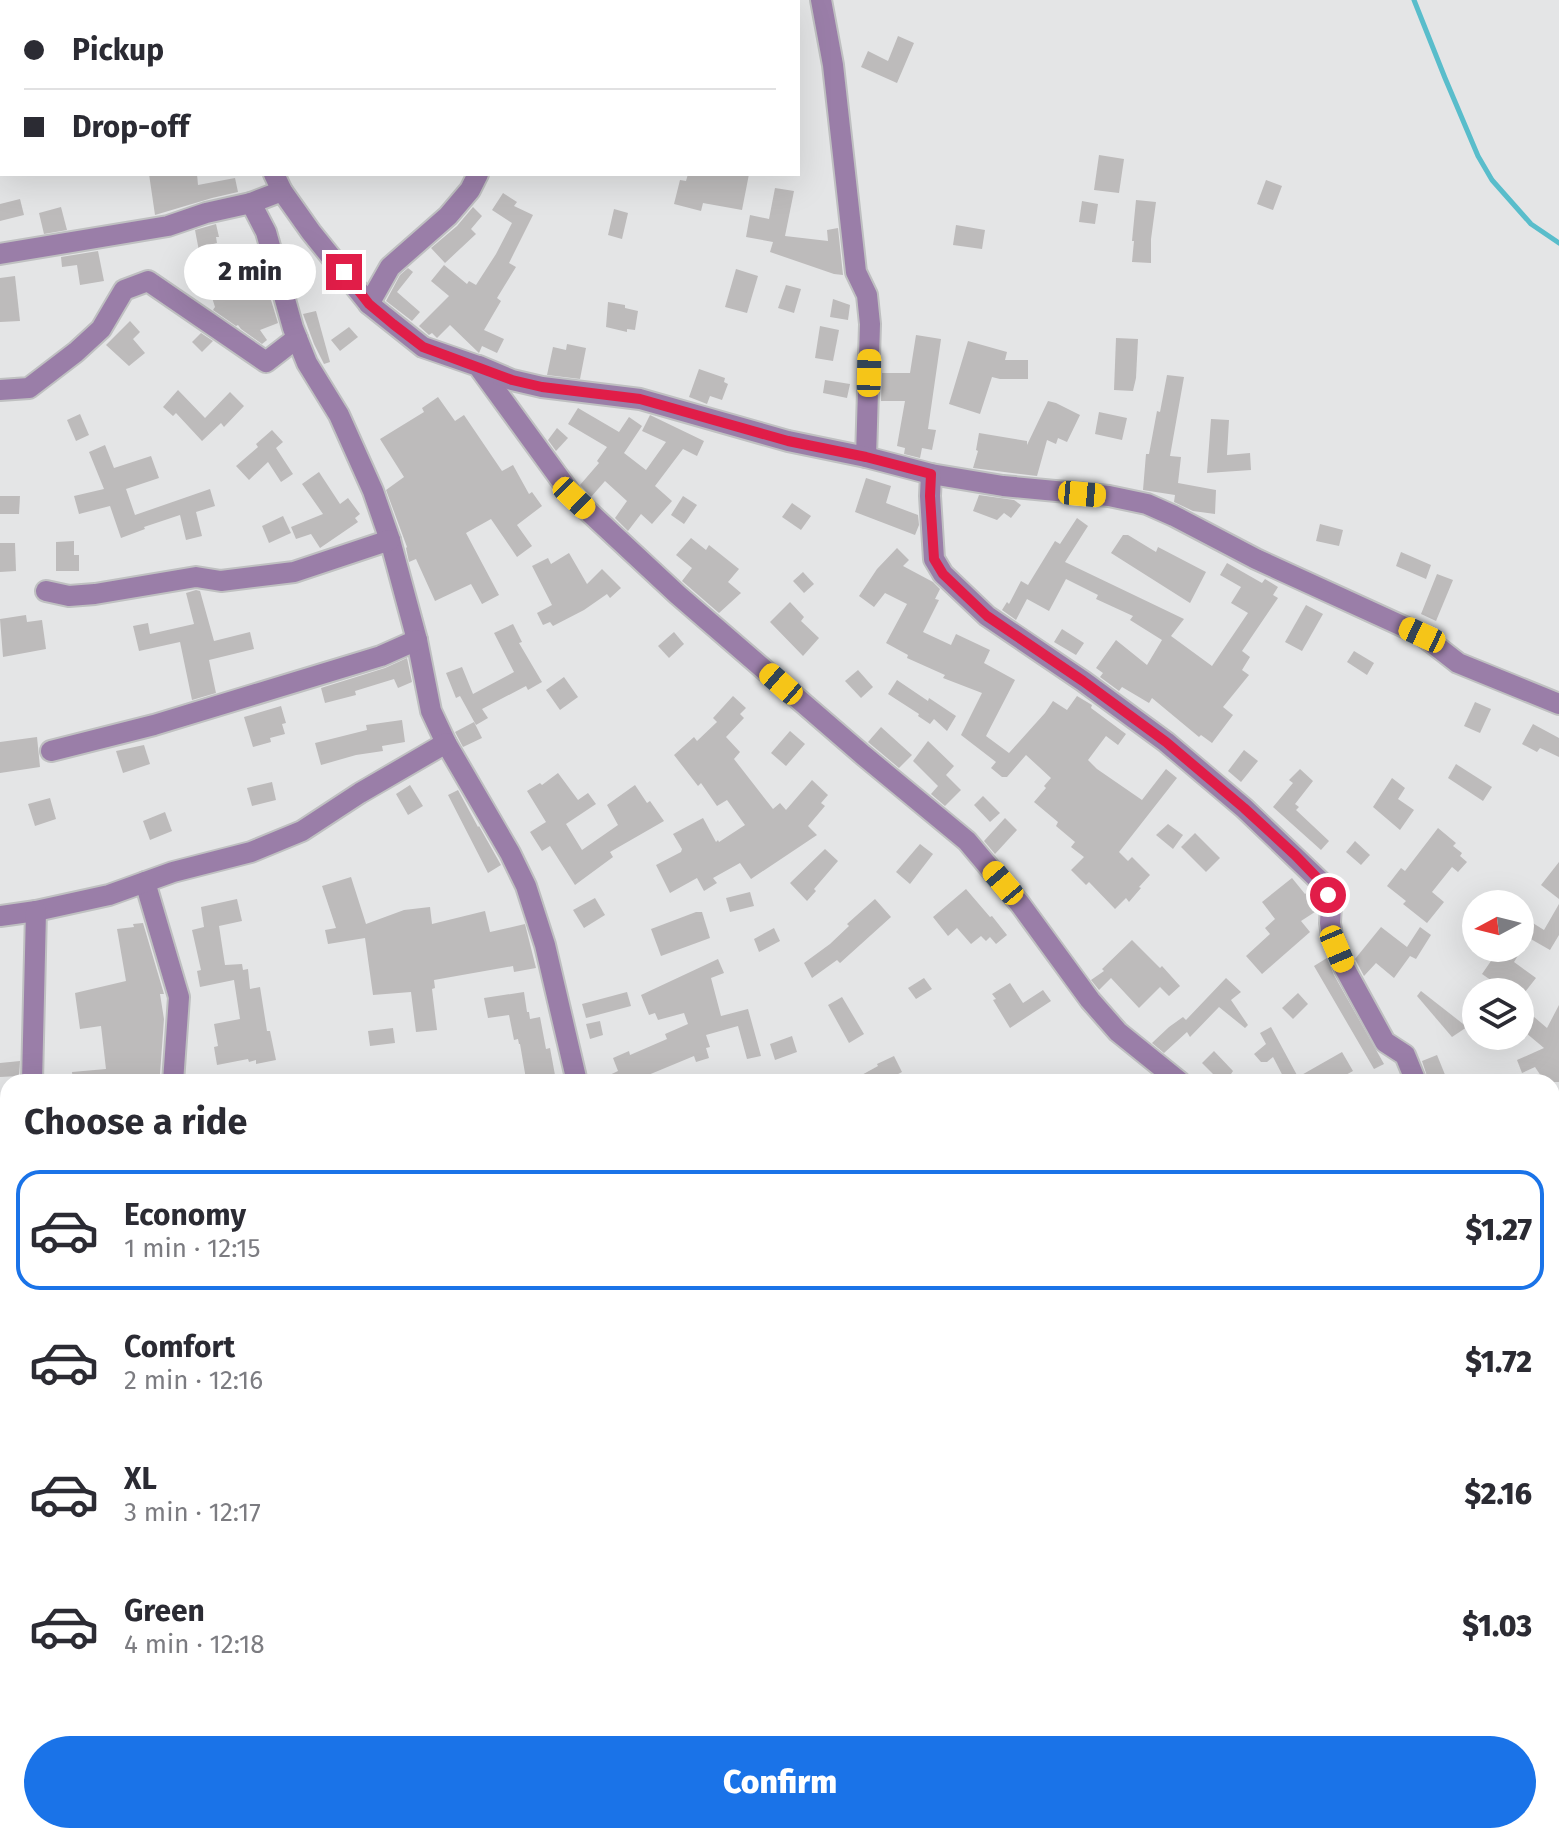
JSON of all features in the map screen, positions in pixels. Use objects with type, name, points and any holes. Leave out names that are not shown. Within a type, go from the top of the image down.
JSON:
[{"type":"street","points":[[821,0],[833,65],[856,272],[867,295],[870,324],[866,457]]},
{"type":"street","points":[[369,304],[390,267],[448,216],[470,190],[477,176]]},
{"type":"street","points":[[0,254],[168,226],[251,203],[278,183],[311,232],[369,304],[423,347],[512,380],[542,387],[640,399],[788,441],[931,474],[1003,486],[1109,496],[1147,504],[1256,559],[1422,635],[1458,663],[1559,704]]},
{"type":"street","points":[[251,203],[266,232],[307,363],[339,415],[373,491],[390,540],[417,640],[431,711],[526,886],[545,945],[575,1074]]},
{"type":"street","points":[[0,390],[29,388],[101,329],[124,290],[148,281],[266,362],[297,338]]},
{"type":"street","points":[[478,366],[574,498],[735,644],[967,841],[1020,904],[1090,1000],[1118,1032],[1170,1074]]},
{"type":"street","points":[[931,474],[934,559],[943,574],[987,616],[1166,742],[1244,808],[1323,884],[1331,905],[1332,936],[1345,969],[1385,1042],[1405,1055],[1413,1074]]},
{"type":"street","points":[[46,591],[69,596],[196,577],[221,581],[294,572],[390,540]]},
{"type":"street","points":[[51,751],[154,725],[381,656],[417,640]]},
{"type":"street","points":[[0,916],[109,895],[173,872],[251,852],[302,831],[446,743]]},
{"type":"street","points":[[145,882],[179,997],[174,1074]]},
{"type":"street","points":[[32,1074],[36,911]]},
{"type":"building","points":[[898,36],[914,43],[897,83],[861,67],[868,51],[888,61]]},
{"type":"building","points":[[1099,155],[1124,159],[1119,193],[1094,190]]},
{"type":"building","points":[[149,176],[197,176],[198,185],[235,178],[238,192],[155,215]]},
{"type":"building","points":[[687,176],[749,176],[742,210],[703,203],[701,211],[674,204],[680,180],[686,181]]},
{"type":"building","points":[[1266,180],[1282,186],[1273,210],[1257,204]]},
{"type":"building","points":[[775,188],[794,191],[785,236],[828,241],[827,230],[838,228],[843,275],[770,252],[773,242],[746,237],[750,215],[769,219]]},
{"type":"building","points":[[503,193],[517,202],[514,206],[533,215],[509,263],[516,267],[497,298],[501,301],[484,330],[504,339],[497,353],[482,346],[479,353],[450,325],[437,338],[419,326],[449,296],[431,281],[444,265],[467,284],[469,281],[476,285],[496,254],[512,223],[492,210]]},
{"type":"building","points":[[20,199],[24,215],[0,221],[0,204]]},
{"type":"building","points":[[1136,200],[1156,202],[1151,263],[1132,262]]},
{"type":"building","points":[[1082,201],[1098,204],[1095,224],[1079,222]]},
{"type":"building","points":[[61,207],[67,230],[44,234],[39,213]]},
{"type":"building","points":[[473,207],[482,216],[471,229],[476,234],[445,263],[431,248],[457,226]]},
{"type":"building","points":[[614,209],[628,213],[622,239],[608,235]]},
{"type":"building","points":[[216,224],[219,237],[216,237],[214,248],[199,251],[195,230]]},
{"type":"building","points":[[956,225],[985,230],[982,249],[953,245]]},
{"type":"building","points":[[98,251],[104,281],[80,285],[77,265],[62,267],[61,257]]},
{"type":"building","points":[[260,264],[278,323],[260,330],[267,340],[262,344],[213,310],[215,307],[207,282],[219,279],[219,273],[235,268],[238,277]]},
{"type":"building","points":[[408,268],[413,272],[397,292],[420,312],[412,321],[386,301],[400,275]]},
{"type":"building","points":[[736,269],[758,276],[747,313],[725,307]]},
{"type":"building","points":[[15,276],[20,321],[0,322],[0,278]]},
{"type":"building","points":[[786,285],[801,289],[794,313],[778,308]]},
{"type":"building","points":[[833,299],[850,305],[848,320],[830,317]]},
{"type":"building","points":[[608,302],[638,311],[635,330],[627,329],[627,332],[606,327]]},
{"type":"building","points":[[316,311],[330,362],[324,364],[303,314]]},
{"type":"building","points":[[130,321],[140,332],[133,339],[145,353],[129,366],[106,345]]},
{"type":"building","points":[[820,326],[839,330],[833,361],[815,358]]},
{"type":"building","points":[[349,327],[358,337],[340,351],[331,340]]},
{"type":"building","points":[[201,333],[213,341],[202,352],[192,342]]},
{"type":"building","points":[[916,335],[941,339],[928,429],[936,430],[932,450],[922,448],[920,458],[904,454],[905,448],[897,446],[905,401],[881,401],[882,373],[910,373]]},
{"type":"building","points":[[1116,338],[1138,339],[1133,391],[1114,390]]},
{"type":"building","points":[[968,341],[1007,352],[1005,360],[1028,360],[1028,379],[992,377],[980,414],[949,404]]},
{"type":"building","points":[[567,344],[586,348],[580,379],[547,375],[553,347],[566,350]]},
{"type":"building","points":[[699,369],[725,378],[724,382],[728,384],[722,400],[710,396],[707,404],[689,397]]},
{"type":"building","points":[[1167,375],[1184,377],[1170,456],[1181,457],[1178,483],[1216,490],[1215,514],[1193,511],[1174,502],[1175,495],[1143,490],[1146,454],[1149,454]]},
{"type":"building","points":[[825,380],[850,384],[847,398],[823,393]]},
{"type":"building","points":[[178,390],[205,418],[230,392],[244,406],[224,427],[221,423],[202,441],[176,413],[173,416],[163,407]]},
{"type":"building","points":[[438,397],[455,421],[464,415],[502,471],[513,465],[529,494],[532,492],[542,506],[517,525],[532,546],[517,557],[491,519],[466,533],[499,595],[482,604],[471,584],[435,601],[416,559],[409,562],[407,547],[386,490],[404,477],[380,439],[424,412],[422,408]]},
{"type":"building","points":[[1048,401],[1080,415],[1067,442],[1058,438],[1056,444],[1047,440],[1037,476],[973,468],[979,433],[1027,441],[1027,445]]},
{"type":"building","points":[[578,408],[619,432],[629,417],[642,426],[624,453],[646,470],[666,442],[642,431],[650,415],[704,441],[697,456],[683,449],[655,486],[672,501],[652,524],[641,514],[628,531],[615,518],[627,501],[605,481],[591,497],[580,485],[599,463],[597,461],[607,447],[568,424]]},
{"type":"building","points":[[1099,412],[1127,418],[1122,440],[1095,434]]},
{"type":"building","points":[[80,414],[89,435],[76,441],[67,420]]},
{"type":"building","points":[[1211,419],[1229,420],[1227,455],[1250,453],[1251,470],[1207,473]]},
{"type":"building","points":[[557,428],[568,438],[556,451],[548,440]]},
{"type":"building","points":[[272,430],[283,442],[276,448],[293,474],[281,482],[268,462],[249,480],[236,466]]},
{"type":"building","points":[[105,445],[114,468],[151,456],[159,478],[126,489],[135,515],[210,489],[215,506],[196,512],[202,536],[186,540],[180,515],[121,538],[110,506],[79,514],[74,496],[104,489],[89,452]]},
{"type":"building","points":[[319,472],[340,504],[348,498],[360,514],[355,518],[358,522],[320,548],[311,534],[296,539],[291,527],[323,514],[302,484]]},
{"type":"building","points":[[866,478],[891,486],[886,503],[918,515],[919,525],[915,535],[855,512]]},
{"type":"building","points":[[979,495],[1014,500],[1021,505],[1011,518],[1004,513],[997,520],[973,511]]},
{"type":"building","points":[[0,496],[20,496],[19,514],[0,514]]},
{"type":"building","points":[[683,496],[697,505],[684,524],[671,515]]},
{"type":"building","points":[[792,503],[811,516],[801,530],[782,517]]},
{"type":"building","points":[[283,516],[291,533],[269,543],[262,526]]},
{"type":"building","points":[[1077,518],[1088,526],[1065,562],[1184,619],[1171,636],[1212,666],[1248,613],[1231,603],[1241,587],[1220,575],[1227,563],[1262,583],[1265,579],[1278,587],[1273,595],[1278,598],[1242,651],[1250,657],[1242,670],[1249,675],[1223,707],[1233,715],[1212,743],[1201,735],[1199,737],[1152,698],[1149,703],[1122,687],[1119,691],[1100,677],[1103,673],[1096,668],[1116,640],[1147,665],[1162,640],[1130,620],[1133,616],[1096,599],[1098,595],[1066,579],[1049,611],[1027,599],[1016,620],[1002,610],[1007,602],[1009,604],[1021,581],[1028,585],[1055,541],[1060,544]]},
{"type":"building","points":[[1320,524],[1343,530],[1339,546],[1316,541]]},
{"type":"building","points":[[1123,535],[1156,552],[1158,547],[1206,572],[1190,603],[1111,553]]},
{"type":"building","points":[[691,538],[706,550],[709,545],[739,569],[728,582],[741,593],[719,613],[682,581],[692,568],[676,555]]},
{"type":"building","points":[[74,541],[74,555],[79,555],[79,571],[56,571],[56,542]]},
{"type":"building","points":[[0,543],[15,543],[16,571],[0,572]]},
{"type":"building","points":[[897,548],[909,560],[903,566],[940,589],[935,599],[939,600],[923,632],[951,645],[956,634],[990,650],[984,663],[1015,680],[986,736],[1009,753],[1053,701],[1067,710],[1077,696],[1126,734],[1118,745],[1106,736],[1088,760],[1097,769],[1142,800],[1166,769],[1177,778],[1119,852],[1128,861],[1132,857],[1150,875],[1129,902],[1126,898],[1115,909],[1089,882],[1086,885],[1071,870],[1084,857],[1071,847],[1075,842],[1056,826],[1058,822],[1034,802],[1051,778],[1026,755],[1007,777],[1002,777],[991,768],[996,762],[961,735],[982,693],[943,678],[945,675],[907,658],[908,655],[886,643],[907,604],[885,593],[874,607],[859,596],[877,569]]},
{"type":"building","points":[[1401,552],[1431,565],[1426,579],[1396,566]]},
{"type":"building","points":[[569,553],[587,584],[602,569],[621,588],[610,598],[607,594],[553,626],[550,622],[543,625],[537,613],[552,605],[532,566],[548,558],[551,564]]},
{"type":"building","points":[[803,572],[814,584],[804,593],[793,581]]},
{"type":"building","points":[[1437,574],[1453,580],[1436,621],[1421,614]]},
{"type":"building","points":[[200,591],[214,641],[250,632],[254,649],[209,660],[216,693],[192,700],[180,642],[139,651],[133,626],[148,623],[150,634],[194,624],[186,593]]},
{"type":"building","points":[[790,602],[804,617],[801,621],[819,638],[803,656],[770,622]]},
{"type":"building","points":[[1306,605],[1323,614],[1302,651],[1285,642]]},
{"type":"building","points":[[26,615],[27,622],[42,620],[46,649],[3,657],[0,619]]},
{"type":"building","points":[[513,624],[522,642],[519,643],[542,682],[528,690],[526,686],[482,709],[488,718],[476,725],[460,696],[456,698],[446,673],[462,667],[473,694],[514,672],[494,633]]},
{"type":"building","points":[[1062,629],[1084,643],[1076,655],[1054,642]]},
{"type":"building","points":[[674,632],[684,644],[669,658],[658,646]]},
{"type":"building","points":[[1354,651],[1374,663],[1367,675],[1347,662]]},
{"type":"building","points":[[407,658],[412,682],[398,688],[394,679],[355,691],[356,695],[325,703],[321,688]]},
{"type":"building","points":[[858,670],[873,687],[861,698],[845,681]]},
{"type":"building","points":[[564,677],[578,697],[560,710],[546,690]]},
{"type":"building","points":[[897,680],[956,716],[947,731],[934,719],[930,724],[888,694]]},
{"type":"building","points":[[733,696],[746,708],[740,714],[744,718],[726,737],[740,752],[734,759],[773,809],[780,803],[786,810],[812,780],[828,795],[821,803],[825,806],[808,826],[817,835],[751,879],[740,863],[713,878],[717,883],[704,891],[697,878],[670,893],[656,865],[681,852],[673,834],[703,818],[716,842],[719,842],[745,825],[727,800],[717,806],[701,783],[698,786],[674,755],[694,737],[697,741],[717,722],[713,718]]},
{"type":"building","points":[[1475,702],[1491,709],[1480,733],[1464,726]]},
{"type":"building","points":[[281,706],[286,723],[282,724],[285,734],[253,747],[244,717]]},
{"type":"building","points":[[402,720],[405,742],[382,746],[383,751],[321,765],[315,743],[367,730],[366,725]]},
{"type":"building","points":[[474,722],[482,738],[463,747],[455,732]]},
{"type":"building","points":[[1533,724],[1559,738],[1559,757],[1540,748],[1537,752],[1522,744]]},
{"type":"building","points":[[881,727],[912,755],[899,768],[868,742]]},
{"type":"building","points":[[790,731],[805,744],[786,766],[771,753]]},
{"type":"building","points":[[37,737],[40,767],[0,773],[0,742]]},
{"type":"building","points":[[928,741],[954,766],[946,775],[961,790],[945,806],[931,794],[938,786],[913,761]]},
{"type":"building","points":[[144,745],[150,764],[123,773],[116,751]]},
{"type":"building","points":[[1244,750],[1258,761],[1241,782],[1228,771]]},
{"type":"building","points":[[1456,764],[1492,787],[1483,801],[1448,778]]},
{"type":"building","points":[[1300,769],[1313,781],[1295,804],[1299,807],[1296,810],[1329,841],[1321,850],[1273,807],[1293,783],[1289,780]]},
{"type":"building","points":[[558,773],[578,800],[588,793],[596,804],[566,824],[582,850],[618,825],[607,805],[635,785],[664,821],[610,852],[613,857],[575,885],[550,846],[542,851],[530,832],[546,822],[527,791]]},
{"type":"building","points":[[1392,778],[1405,788],[1398,799],[1414,810],[1400,830],[1373,807]]},
{"type":"building","points":[[272,782],[276,800],[252,806],[247,788]]},
{"type":"building","points":[[410,785],[423,806],[408,815],[396,794]]},
{"type":"building","points":[[458,790],[501,865],[488,873],[448,795]]},
{"type":"building","points":[[983,796],[1000,813],[990,822],[974,805]]},
{"type":"building","points":[[50,798],[56,819],[35,826],[28,804]]},
{"type":"building","points":[[165,812],[172,831],[150,840],[143,821]]},
{"type":"building","points":[[1005,818],[1017,830],[995,854],[984,841]]},
{"type":"building","points":[[1168,824],[1183,835],[1173,849],[1156,835]]},
{"type":"building","points":[[1438,828],[1456,843],[1453,846],[1467,862],[1458,872],[1452,867],[1432,892],[1444,902],[1427,923],[1387,886],[1401,868],[1405,871]]},
{"type":"building","points":[[1195,833],[1220,858],[1206,872],[1181,847]]},
{"type":"building","points":[[1355,841],[1370,855],[1361,865],[1346,852]]},
{"type":"building","points":[[920,844],[933,854],[910,884],[896,872]]},
{"type":"building","points":[[825,849],[838,861],[807,901],[790,883]]},
{"type":"building","points":[[1559,862],[1559,899],[1541,885]]},
{"type":"building","points":[[351,877],[366,924],[404,910],[430,907],[432,924],[485,911],[490,932],[525,924],[536,968],[514,972],[513,966],[434,980],[435,988],[432,989],[437,1030],[416,1032],[411,992],[373,995],[365,938],[328,944],[325,930],[336,928],[322,886]]},
{"type":"building","points":[[1292,878],[1305,894],[1308,892],[1318,910],[1301,921],[1310,932],[1262,974],[1246,956],[1270,934],[1265,928],[1275,919],[1262,902]]},
{"type":"building","points":[[966,889],[1007,935],[996,944],[990,937],[986,941],[981,936],[971,944],[957,928],[948,936],[933,917]]},
{"type":"building","points":[[750,892],[754,906],[730,912],[726,898]]},
{"type":"building","points":[[595,898],[605,915],[584,928],[573,910]]},
{"type":"building","points":[[237,899],[242,921],[219,926],[225,965],[242,964],[243,970],[248,969],[250,989],[260,987],[267,1031],[270,1031],[276,1060],[256,1064],[256,1060],[249,1062],[248,1059],[217,1065],[214,1024],[240,1019],[234,980],[200,987],[197,971],[201,970],[192,930],[204,927],[201,907]]},
{"type":"building","points":[[875,899],[891,917],[840,963],[837,960],[812,978],[804,963],[830,944]]},
{"type":"building","points":[[1559,904],[1559,935],[1550,950],[1534,941],[1534,924],[1544,930]]},
{"type":"building","points":[[702,912],[710,938],[661,956],[651,929]]},
{"type":"building","points":[[143,923],[164,994],[160,994],[164,1019],[160,1074],[72,1074],[106,1069],[101,1026],[80,1029],[75,993],[126,981],[117,929],[134,927],[133,924]]},
{"type":"building","points":[[1381,927],[1407,947],[1420,927],[1431,935],[1416,959],[1410,956],[1394,978],[1376,963],[1364,976],[1355,959]]},
{"type":"building","points":[[774,928],[780,941],[759,952],[754,939]]},
{"type":"building","points":[[1132,940],[1180,986],[1169,996],[1160,987],[1139,1008],[1111,978],[1099,990],[1091,980],[1104,971],[1102,969]]},
{"type":"building","points":[[1327,958],[1384,1064],[1374,1069],[1314,966]]},
{"type":"building","points":[[718,959],[724,973],[711,978],[721,1016],[748,1009],[761,1056],[747,1059],[738,1026],[706,1035],[710,1047],[706,1048],[709,1058],[696,1062],[694,1056],[651,1074],[612,1074],[618,1071],[613,1058],[629,1051],[630,1055],[667,1039],[665,1034],[688,1024],[684,1013],[658,1020],[655,1013],[649,1015],[641,995]]},
{"type":"building","points":[[1490,962],[1514,962],[1536,978],[1534,981],[1534,978],[1488,978],[1482,974]]},
{"type":"building","points":[[924,978],[932,989],[916,999],[908,988]]},
{"type":"building","points":[[1226,978],[1241,992],[1231,1000],[1248,1025],[1245,1028],[1219,1007],[1190,1037],[1187,1032],[1164,1053],[1152,1043],[1183,1017],[1186,1020]]},
{"type":"building","points":[[1010,983],[1023,1003],[1043,990],[1051,1001],[1010,1028],[992,994]]},
{"type":"building","points":[[1421,991],[1462,1023],[1462,1030],[1452,1037],[1417,996]]},
{"type":"building","points":[[524,992],[530,1019],[540,1017],[555,1074],[525,1074],[520,1044],[518,1039],[514,1040],[509,1015],[488,1018],[484,998]]},
{"type":"building","points":[[627,992],[631,1006],[586,1018],[582,1004]]},
{"type":"building","points":[[1298,993],[1308,1004],[1293,1019],[1282,1008]]},
{"type":"building","points":[[842,997],[864,1034],[849,1043],[828,1005]]},
{"type":"building","points":[[1559,1005],[1559,1074],[1540,1074],[1535,1067],[1522,1073],[1517,1060],[1544,1048],[1534,1040],[1534,1017],[1547,1028]]},
{"type":"building","points":[[600,1021],[603,1035],[590,1039],[586,1024]]},
{"type":"building","points":[[1271,1027],[1296,1074],[1282,1074],[1273,1057],[1261,1062],[1254,1054],[1266,1044],[1260,1033]]},
{"type":"building","points":[[393,1028],[395,1043],[370,1046],[368,1031]]},
{"type":"building","points":[[792,1036],[797,1052],[775,1060],[770,1044]]},
{"type":"building","points":[[1214,1051],[1233,1071],[1231,1074],[1213,1074],[1202,1063]]},
{"type":"building","points":[[1342,1052],[1353,1071],[1348,1074],[1303,1074]]},
{"type":"building","points":[[1437,1055],[1445,1074],[1426,1074],[1422,1061]]},
{"type":"building","points":[[894,1056],[902,1072],[864,1074]]},
{"type":"building","points":[[20,1061],[19,1074],[0,1074],[0,1063]]},
{"type":"waterway","points":[[1414,0],[1478,156],[1492,180],[1531,224],[1559,243]]},
{"type":"route","points":[[344,272],[369,304],[423,347],[512,380],[542,387],[640,399],[788,441],[931,474],[934,559],[943,574],[987,616],[1166,742],[1295,855],[1323,884],[1328,895]]}]
